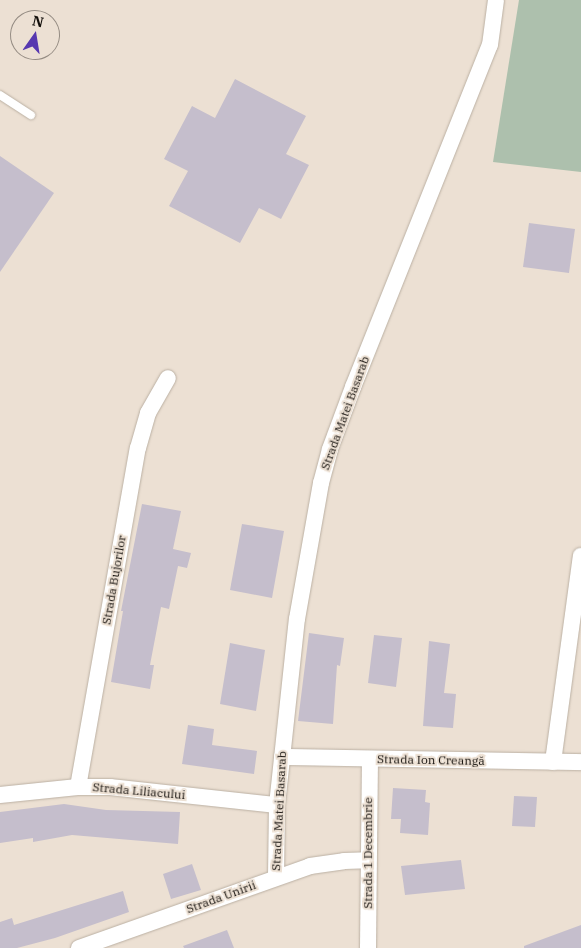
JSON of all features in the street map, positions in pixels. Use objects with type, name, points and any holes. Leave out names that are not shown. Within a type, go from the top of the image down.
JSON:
[{"type":"street","name":"Strada Matei Basarab","points":[[276,877],[277,805],[297,619],[313,519],[330,449],[490,45],[496,0]]},
{"type":"street","name":"Strada Bujorilor","points":[[78,787],[138,448],[148,413],[168,378]]},
{"type":"street","points":[[553,762],[581,556]]},
{"type":"street","name":"Strada Ion Creangă","points":[[282,757],[581,762]]},
{"type":"street","name":"Strada 1 Decembrie","points":[[368,948],[370,759]]},
{"type":"street","name":"Strada Liliacului","points":[[0,796],[78,787],[110,787],[277,805]]},
{"type":"street","name":"Strada Unirii","points":[[78,948],[276,877],[319,864],[368,860]]},
{"type":"lane","points":[[0,95],[31,116]]},
{"type":"green space","points":[[519,0],[581,0],[581,172],[493,162]]},
{"type":"building","points":[[235,79],[306,116],[286,154],[309,165],[281,219],[259,208],[240,243],[169,206],[188,171],[164,159],[192,106],[215,118]]},
{"type":"building","points":[[0,156],[54,193],[0,272]]},
{"type":"building","points":[[529,223],[575,229],[569,273],[523,267]]},
{"type":"building","points":[[142,504],[181,511],[173,549],[191,553],[187,568],[178,566],[169,609],[161,607],[150,665],[154,665],[150,689],[111,682],[123,611],[121,611]]},
{"type":"building","points":[[242,524],[284,531],[272,598],[230,590]]},
{"type":"building","points":[[309,633],[344,638],[340,666],[337,665],[333,724],[298,721]]},
{"type":"building","points":[[374,635],[402,638],[396,687],[368,683]]},
{"type":"building","points":[[429,641],[450,644],[444,693],[456,694],[453,728],[423,726]]},
{"type":"building","points":[[230,643],[265,650],[256,711],[220,704]]},
{"type":"building","points":[[188,725],[214,729],[212,745],[257,751],[254,774],[182,764]]},
{"type":"building","points":[[393,788],[426,790],[425,802],[430,803],[428,835],[400,833],[401,819],[391,819]]},
{"type":"building","points":[[514,796],[537,797],[535,827],[512,826]]},
{"type":"building","points":[[64,804],[106,810],[180,812],[178,844],[72,835],[33,842],[33,838],[0,843],[0,812]]},
{"type":"building","points":[[461,860],[465,889],[405,895],[401,866]]},
{"type":"building","points":[[192,864],[201,890],[171,899],[163,874]]},
{"type":"building","points":[[123,891],[129,912],[55,938],[17,948],[0,948],[0,922],[12,918],[14,925]]},
{"type":"building","points":[[581,925],[581,948],[524,948],[524,946]]},
{"type":"building","points":[[227,930],[234,948],[184,948],[183,946]]}]
